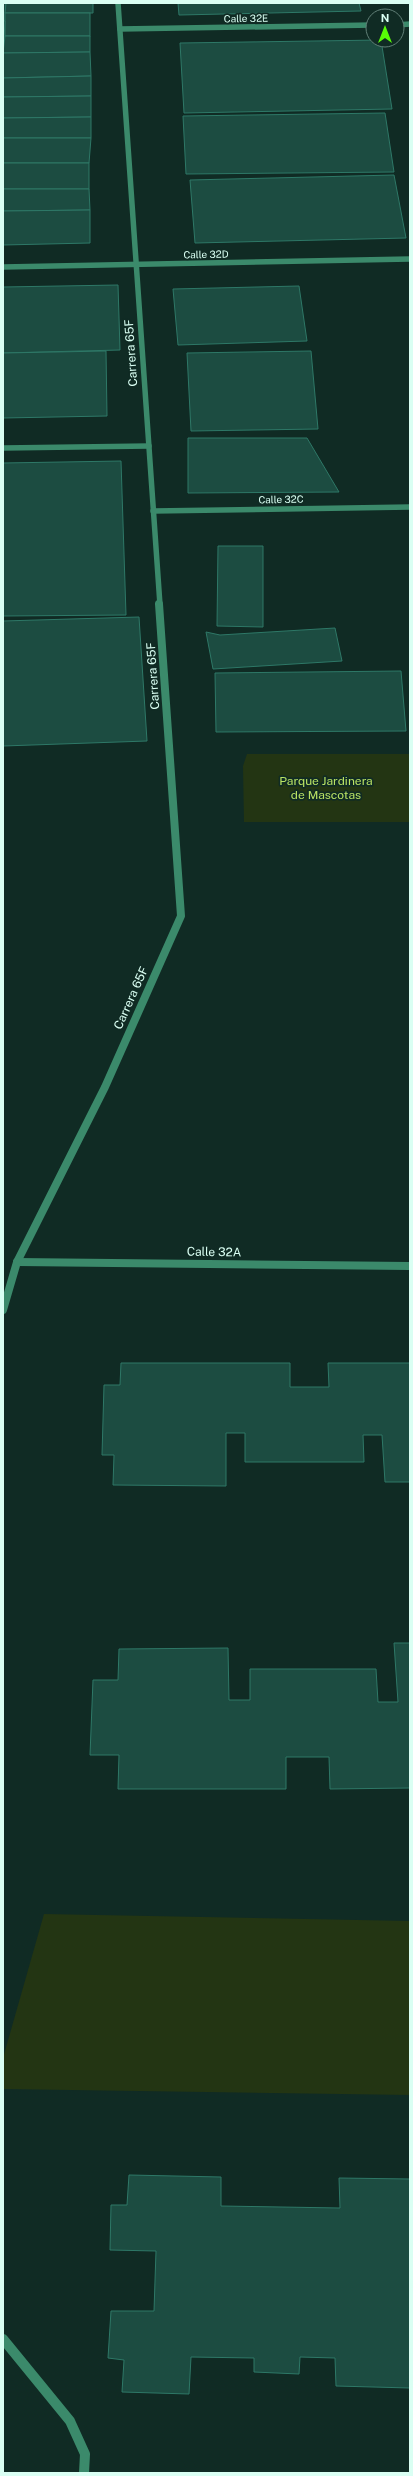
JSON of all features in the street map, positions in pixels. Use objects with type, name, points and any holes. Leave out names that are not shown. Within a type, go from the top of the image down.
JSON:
[{"type":"street","name":"Carrera 65F","points":[[3,1310],[17,1262],[105,1088],[181,916],[118,3]]},
{"type":"street","name":"Calle 32E","points":[[120,29],[365,25]]},
{"type":"street","name":"Calle 32D","points":[[3,267],[410,259]]},
{"type":"street","points":[[3,448],[149,446]]},
{"type":"street","name":"Calle 32C","points":[[153,511],[410,507]]},
{"type":"street","name":"Calle 32A","points":[[17,1262],[410,1266]]},
{"type":"street","points":[[3,2339],[70,2421],[85,2454],[84,2473]]},
{"type":"green space","name":"Parque Jardinera de Mascotas","points":[[247,754],[410,754],[410,822],[244,822],[243,766]]},
{"type":"green space","points":[[44,1914],[410,1921],[410,2095],[3,2089],[3,2058]]},
{"type":"building","points":[[3,3],[6,3],[5,21],[3,21]]},
{"type":"building","points":[[6,3],[93,3],[93,13],[5,13]]},
{"type":"building","points":[[178,3],[359,3],[361,11],[179,15]]},
{"type":"building","points":[[5,13],[90,13],[90,36],[5,36]]},
{"type":"building","points":[[3,21],[5,21],[3,59]]},
{"type":"building","points":[[5,36],[90,36],[90,52],[3,53]]},
{"type":"building","points":[[365,40],[365,48],[382,48],[392,109],[184,113],[180,43]]},
{"type":"building","points":[[90,52],[91,76],[3,78],[3,53]]},
{"type":"building","points":[[91,76],[91,96],[3,97],[3,78]]},
{"type":"building","points":[[91,96],[91,117],[3,118],[3,97]]},
{"type":"building","points":[[385,113],[394,172],[186,174],[183,116]]},
{"type":"building","points":[[91,117],[91,138],[3,138],[3,118]]},
{"type":"building","points":[[3,138],[91,138],[89,163],[3,163]]},
{"type":"building","points":[[3,163],[89,163],[89,189],[3,189]]},
{"type":"building","points":[[394,175],[406,238],[195,243],[190,180]]},
{"type":"building","points":[[3,189],[89,189],[90,210],[3,211]]},
{"type":"building","points":[[90,210],[90,243],[3,245],[3,211]]},
{"type":"building","points":[[118,285],[120,350],[3,353],[3,287]]},
{"type":"building","points":[[299,286],[307,341],[178,345],[173,289]]},
{"type":"building","points":[[106,351],[107,416],[3,418],[3,353]]},
{"type":"building","points":[[311,351],[318,429],[191,431],[187,353]]},
{"type":"building","points":[[188,438],[307,438],[339,492],[188,493]]},
{"type":"building","points":[[121,461],[126,615],[3,616],[3,463]]},
{"type":"building","points":[[218,546],[263,546],[263,627],[217,626]]},
{"type":"building","points":[[139,617],[147,741],[3,746],[3,621]]},
{"type":"building","points":[[335,628],[342,661],[213,669],[206,632],[220,635]]},
{"type":"building","points":[[401,671],[406,731],[216,732],[215,673]]},
{"type":"building","points":[[121,1363],[290,1363],[290,1387],[329,1387],[328,1363],[410,1363],[410,1482],[385,1482],[382,1435],[363,1435],[364,1462],[245,1462],[245,1433],[226,1433],[226,1486],[113,1485],[114,1455],[102,1455],[104,1385],[120,1385]]},
{"type":"building","points":[[394,1643],[410,1643],[410,1788],[330,1789],[329,1757],[286,1757],[286,1789],[118,1789],[119,1755],[90,1755],[93,1680],[118,1680],[119,1649],[228,1648],[229,1700],[250,1700],[250,1669],[376,1669],[378,1702],[398,1702]]},
{"type":"building","points":[[129,2175],[221,2177],[221,2206],[340,2208],[339,2178],[410,2179],[410,2388],[336,2386],[335,2358],[300,2357],[299,2374],[254,2372],[254,2358],[191,2357],[189,2394],[122,2392],[124,2360],[108,2358],[111,2311],[154,2311],[156,2251],[110,2250],[111,2205],[127,2205]]}]
